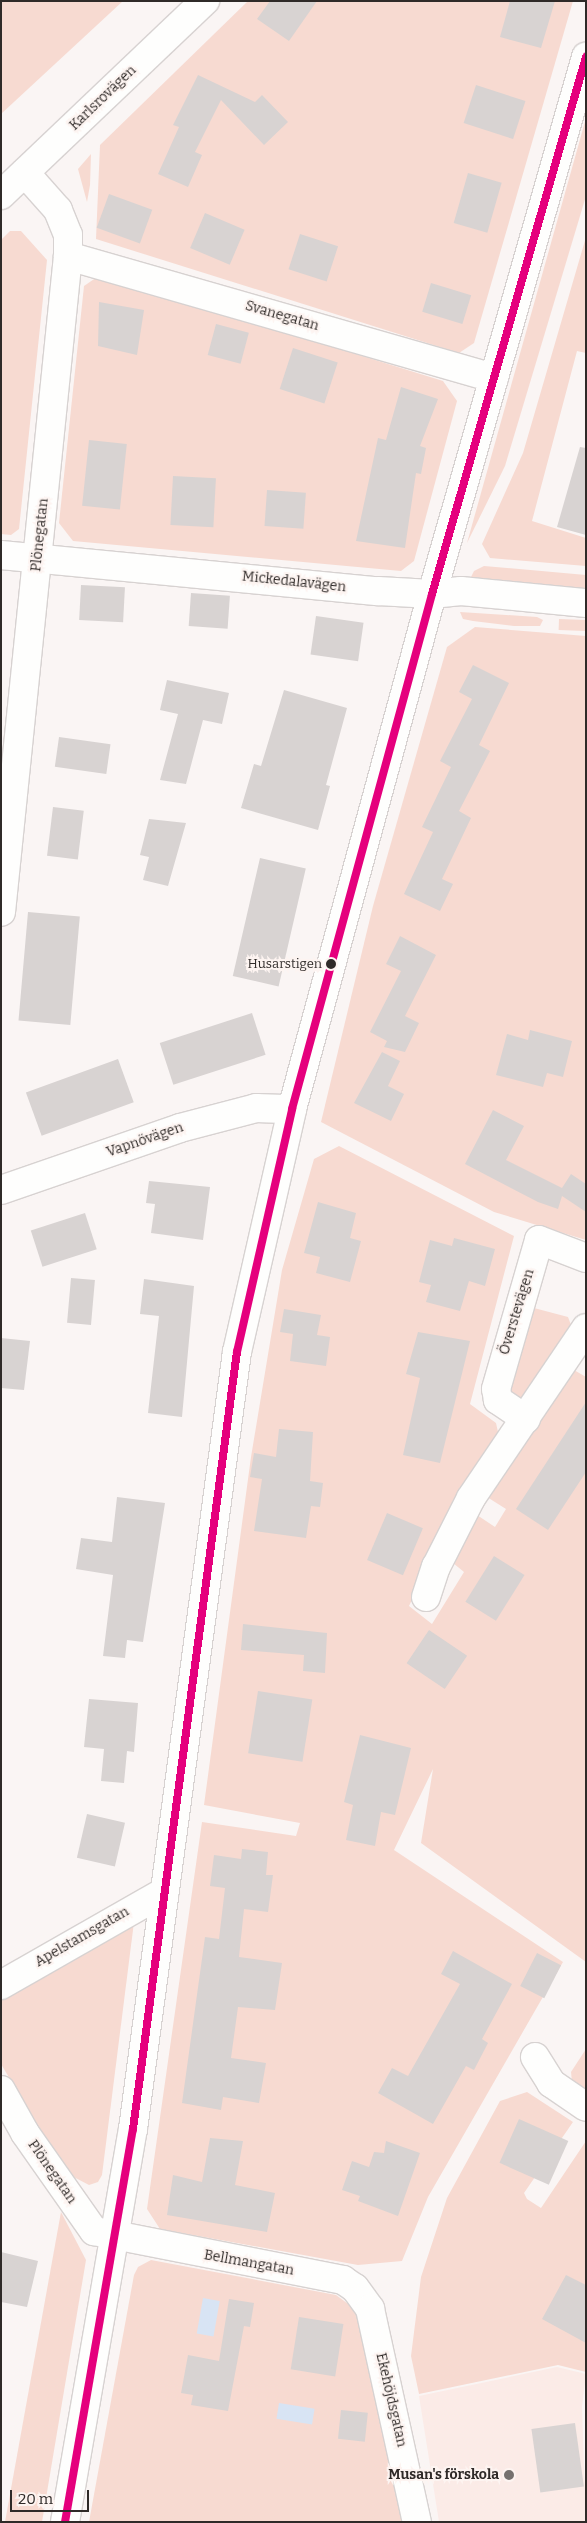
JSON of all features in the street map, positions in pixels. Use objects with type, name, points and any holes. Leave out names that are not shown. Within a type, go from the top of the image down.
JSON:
[{"type":"street","name":"Karlsrovägen","points":[[1,196],[205,1]]},
{"type":"street","points":[[65,2522],[116,2238],[237,1352],[292,1109],[432,594],[586,57]]},
{"type":"street","name":"Plönegatan","points":[[1,912],[5,835],[37,558],[68,256],[68,235],[58,210],[25,173]]},
{"type":"street","name":"Svanegatan","points":[[68,256],[494,378]]},
{"type":"street","name":"Mickedalavägen","points":[[1,555],[432,594],[461,591],[586,603]]},
{"type":"street","name":"Vapnövägen","points":[[1,1190],[180,1128],[256,1108],[292,1109]]},
{"type":"street","name":"Överstevägen","points":[[526,1419],[498,1400],[496,1389],[539,1240],[586,1258]]},
{"type":"street","points":[[426,1597],[436,1567],[466,1508],[586,1328]]},
{"type":"street","name":"Apelstamsgatan","points":[[1,1985],[164,1892]]},
{"type":"street","points":[[535,2057],[551,2083],[586,2107]]},
{"type":"street","name":"Plönegatan","points":[[1,2090],[25,2133],[94,2231],[116,2238]]},
{"type":"street","name":"Bellmangatan","points":[[116,2238],[343,2280],[355,2288],[370,2309]]},
{"type":"street","name":"Ekehöjdsgatan","points":[[370,2309],[417,2522]]},
{"type":"shaded area","points":[[1,1],[123,1],[1,114]]},
{"type":"shaded area","points":[[248,1],[573,1],[474,343],[459,353],[96,239],[100,145]]},
{"type":"shaded area","points":[[586,118],[586,196],[505,466],[467,543]]},
{"type":"shaded area","points":[[91,154],[90,185],[87,202],[78,169]]},
{"type":"shaded area","points":[[10,231],[21,231],[47,260],[19,529],[11,535],[1,534],[1,240]]},
{"type":"shaded area","points":[[586,237],[586,353],[577,351],[532,521],[586,538],[586,566],[490,558],[482,544],[523,453]]},
{"type":"shaded area","points":[[100,275],[443,381],[457,401],[414,561],[401,571],[73,541],[59,523],[84,286]]},
{"type":"shaded area","points":[[484,566],[586,575],[586,591],[470,579],[474,571]]},
{"type":"shaded area","points":[[460,612],[537,617],[543,620],[540,626],[514,626],[463,619]]},
{"type":"shaded area","points":[[559,619],[586,620],[586,631],[559,630]]},
{"type":"shaded area","points":[[475,627],[586,636],[586,1240],[494,1212],[321,1122],[373,906],[447,647]]},
{"type":"shaded area","points":[[339,1146],[514,1236],[470,1404],[496,1423],[498,1432],[465,1488],[409,1606],[432,1624],[464,1572],[447,1558],[474,1513],[495,1527],[506,1509],[487,1497],[574,1370],[586,1377],[586,1962],[421,1843],[433,1769],[394,1850],[563,1962],[428,2197],[402,2261],[358,2265],[160,2229],[147,2209],[202,1822],[296,1836],[300,1823],[204,1805],[251,1457],[282,1270],[314,1159]]},
{"type":"shaded area","points":[[534,1308],[568,1317],[571,1325],[535,1389],[522,1400],[508,1393]]},
{"type":"shaded area","points":[[134,1922],[102,2175],[98,2182],[89,2185],[66,2173],[1,2064],[1,1996]]},
{"type":"shaded area","points":[[586,2049],[586,2090],[572,2082],[571,2072]]},
{"type":"shaded area","points":[[527,2092],[573,2122],[524,2193],[527,2199],[541,2208],[586,2141],[586,2372],[558,2365],[419,2394],[411,2356],[421,2277],[447,2198],[500,2101]]},
{"type":"shaded area","points":[[61,2212],[86,2260],[42,2522],[5,2522]]},
{"type":"shaded area","points":[[151,2260],[336,2295],[359,2312],[402,2522],[89,2522],[134,2275],[138,2267]]},
{"type":"shaded area","name":"Musan's förskola","points":[[557,2367],[586,2374],[582,2407],[586,2522],[439,2522],[419,2396]]},
{"type":"water","points":[[203,2298],[220,2301],[213,2336],[197,2333]]},
{"type":"water","points":[[279,2403],[315,2409],[312,2424],[276,2419]]},
{"type":"building","points":[[270,1],[317,1],[289,41],[257,19]]},
{"type":"building","points":[[510,1],[555,1],[541,48],[500,37]]},
{"type":"building","points":[[198,75],[255,102],[262,95],[288,122],[264,145],[221,100],[195,152],[202,155],[188,187],[158,174],[179,127],[173,125]]},
{"type":"building","points":[[476,85],[525,101],[513,139],[464,123]]},
{"type":"building","points":[[468,173],[502,183],[487,233],[454,223]]},
{"type":"building","points":[[109,194],[152,210],[140,244],[97,228]]},
{"type":"building","points":[[205,213],[245,230],[230,265],[190,248]]},
{"type":"building","points":[[300,234],[338,246],[327,282],[289,269]]},
{"type":"building","points":[[431,283],[471,295],[462,324],[422,312]]},
{"type":"building","points":[[99,302],[144,310],[137,355],[98,346]]},
{"type":"building","points":[[216,324],[249,333],[241,364],[208,355]]},
{"type":"building","points":[[293,348],[338,363],[324,403],[280,389]]},
{"type":"building","points":[[401,387],[438,399],[420,446],[426,448],[421,474],[416,473],[405,548],[356,541],[378,438],[386,440]]},
{"type":"building","points":[[89,440],[127,444],[120,510],[82,506]]},
{"type":"building","points":[[580,447],[586,448],[586,535],[557,527]]},
{"type":"building","points":[[173,476],[216,478],[213,527],[170,525]]},
{"type":"building","points":[[267,490],[306,493],[303,529],[264,526]]},
{"type":"building","points":[[81,585],[125,587],[123,622],[79,620]]},
{"type":"building","points":[[191,593],[230,596],[228,629],[189,626]]},
{"type":"building","points":[[316,616],[364,623],[358,661],[311,655]]},
{"type":"building","points":[[473,665],[509,683],[479,745],[490,751],[459,811],[471,818],[442,879],[453,884],[440,911],[404,894],[433,832],[422,827],[451,767],[440,761],[472,699],[459,692]]},
{"type":"building","points":[[167,680],[229,693],[222,724],[203,720],[186,784],[160,780],[178,714],[160,710]]},
{"type":"building","points":[[284,690],[347,708],[326,785],[330,786],[318,830],[241,808],[254,764],[261,766]]},
{"type":"building","points":[[59,737],[110,744],[106,774],[55,767]]},
{"type":"building","points":[[53,807],[84,811],[78,859],[47,856]]},
{"type":"building","points":[[149,819],[186,823],[168,886],[143,880],[149,857],[140,855]]},
{"type":"building","points":[[260,858],[306,869],[279,986],[233,976]]},
{"type":"building","points":[[28,912],[80,917],[70,1025],[19,1021]]},
{"type":"building","points":[[400,936],[436,955],[405,1016],[419,1023],[405,1052],[384,1047],[387,1041],[370,1032],[401,971],[386,964]]},
{"type":"building","points":[[252,1013],[266,1055],[173,1085],[160,1043]]},
{"type":"building","points":[[530,1030],[572,1041],[563,1077],[547,1073],[543,1087],[496,1075],[507,1034],[528,1040]]},
{"type":"building","points":[[382,1052],[400,1061],[388,1086],[404,1094],[391,1121],[354,1103]]},
{"type":"building","points":[[118,1059],[134,1102],[42,1136],[26,1093]]},
{"type":"building","points":[[493,1110],[524,1126],[506,1160],[562,1188],[571,1174],[586,1184],[586,1212],[562,1196],[558,1209],[538,1202],[465,1164]]},
{"type":"building","points":[[149,1181],[210,1187],[203,1240],[151,1233],[155,1204],[146,1203]]},
{"type":"building","points":[[318,1202],[356,1213],[350,1238],[361,1241],[350,1282],[316,1273],[320,1257],[304,1253]]},
{"type":"building","points":[[85,1213],[97,1249],[43,1267],[31,1231]]},
{"type":"building","points":[[454,1238],[495,1249],[485,1286],[469,1281],[460,1311],[426,1302],[431,1285],[419,1282],[430,1240],[452,1246]]},
{"type":"building","points":[[71,1278],[95,1280],[91,1325],[67,1323]]},
{"type":"building","points":[[144,1279],[194,1286],[182,1417],[148,1413],[159,1316],[140,1314]]},
{"type":"building","points":[[284,1309],[321,1315],[317,1335],[330,1337],[326,1366],[290,1361],[293,1334],[280,1332]]},
{"type":"building","points":[[418,1332],[470,1341],[440,1463],[403,1455],[420,1378],[406,1374]]},
{"type":"building","points":[[1,1338],[30,1341],[24,1390],[1,1388]]},
{"type":"building","points":[[586,1402],[586,1472],[548,1530],[516,1509]]},
{"type":"building","points":[[279,1429],[313,1432],[310,1481],[323,1483],[320,1507],[311,1506],[306,1538],[254,1531],[262,1479],[250,1477],[254,1453],[276,1457]]},
{"type":"building","points":[[117,1497],[165,1503],[143,1642],[127,1640],[125,1658],[103,1656],[113,1575],[76,1569],[81,1538],[112,1542]]},
{"type":"building","points":[[387,1513],[423,1528],[403,1575],[367,1560]]},
{"type":"building","points":[[494,1556],[525,1575],[496,1621],[465,1602]]},
{"type":"building","points":[[243,1624],[327,1633],[325,1673],[303,1671],[304,1655],[241,1650]]},
{"type":"building","points":[[429,1630],[467,1656],[445,1689],[407,1663]]},
{"type":"building","points":[[258,1691],[312,1700],[302,1762],[248,1753]]},
{"type":"building","points":[[89,1699],[138,1703],[134,1752],[127,1751],[124,1783],[101,1781],[104,1749],[84,1747]]},
{"type":"building","points":[[360,1735],[411,1748],[395,1815],[381,1812],[375,1846],[346,1840],[353,1805],[344,1802]]},
{"type":"building","points":[[87,1814],[125,1823],[115,1867],[77,1858]]},
{"type":"building","points":[[242,1849],[268,1852],[266,1875],[273,1875],[268,1912],[244,1909],[239,1957],[282,1963],[275,2010],[238,2007],[231,2058],[266,2063],[259,2103],[223,2097],[221,2110],[182,2103],[205,1937],[219,1939],[225,1888],[210,1886],[214,1855],[241,1859]]},
{"type":"building","points":[[453,1951],[512,1984],[482,2039],[488,2043],[474,2070],[466,2066],[433,2124],[378,2093],[392,2068],[408,2076],[460,1984],[441,1974]]},
{"type":"building","points":[[537,1953],[561,1965],[544,1998],[520,1986]]},
{"type":"building","points":[[519,2119],[568,2141],[549,2185],[499,2163]]},
{"type":"building","points":[[210,2138],[243,2141],[235,2185],[275,2193],[267,2232],[167,2215],[173,2175],[202,2182]]},
{"type":"building","points":[[386,2141],[420,2153],[398,2216],[358,2201],[360,2196],[342,2190],[352,2161],[369,2167],[374,2152],[384,2153]]},
{"type":"building","points":[[1,2252],[38,2261],[27,2307],[1,2302]]},
{"type":"building","points":[[566,2275],[586,2285],[586,2343],[542,2319]]},
{"type":"building","points":[[229,2299],[254,2303],[250,2327],[244,2326],[228,2411],[191,2405],[193,2395],[181,2393],[188,2355],[219,2361]]},
{"type":"building","points":[[299,2317],[343,2324],[335,2376],[291,2369]]},
{"type":"building","points":[[341,2410],[368,2413],[365,2442],[338,2439]]},
{"type":"building","points":[[575,2423],[584,2486],[540,2493],[531,2429]]},
{"type":"transit line","points":[[65,2522],[133,2129],[237,1352],[292,1109],[432,594],[586,57]]},
{"type":"place","name":"Husarstigen","points":[[331,964]]},
{"type":"place","name":"Musan's förskola","points":[[509,2475]]}]
